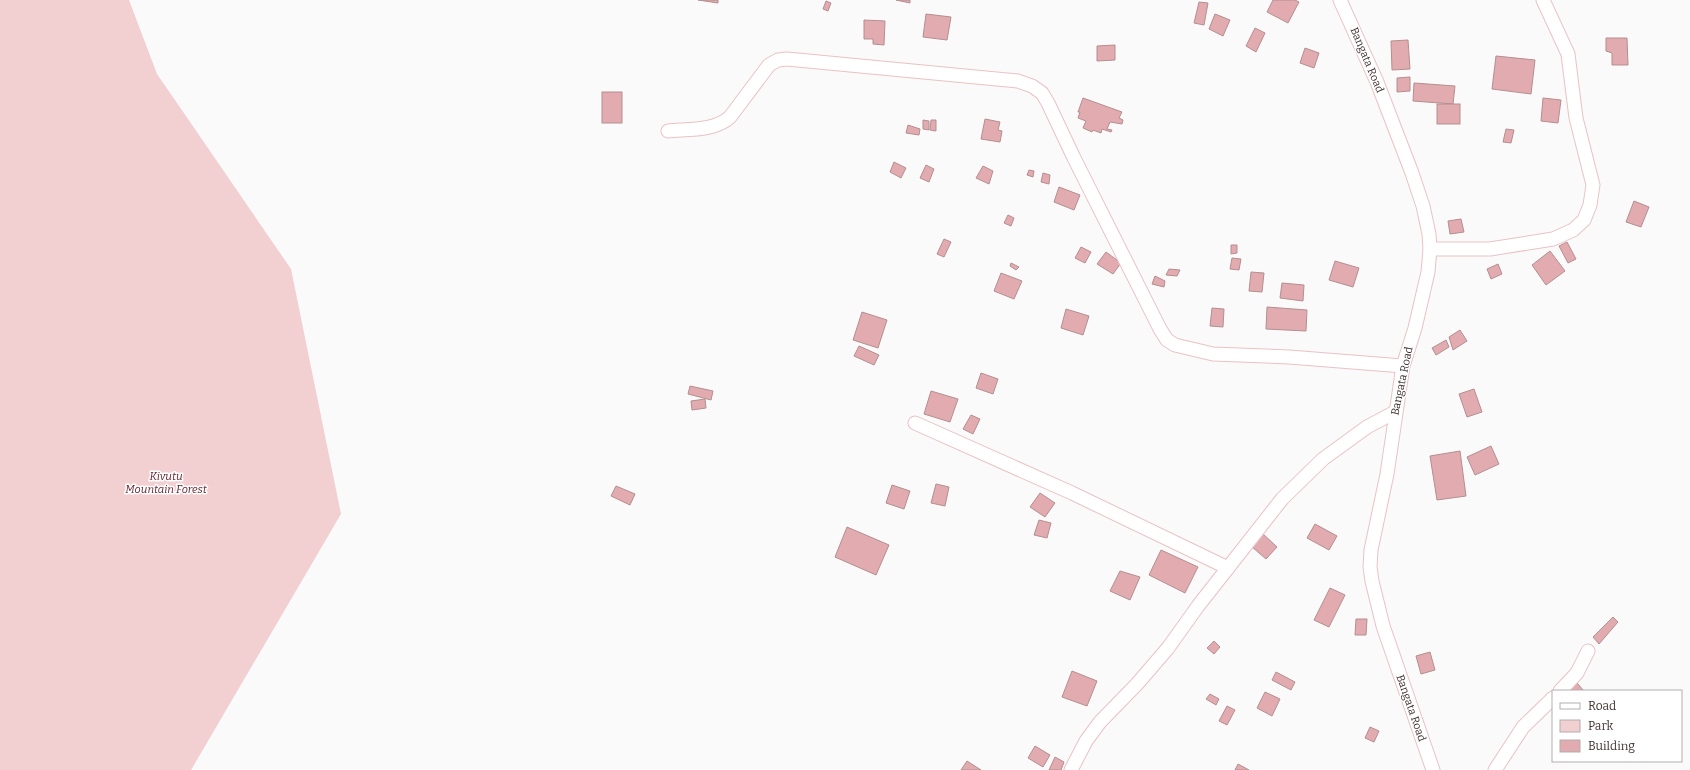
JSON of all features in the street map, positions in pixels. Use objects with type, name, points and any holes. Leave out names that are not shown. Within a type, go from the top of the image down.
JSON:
[{"type":"street","name":"Bangata Road","points":[[1340,0],[1377,82],[1412,173],[1423,206],[1429,234],[1430,250],[1428,272],[1403,366],[1387,474],[1371,550],[1370,568],[1377,605],[1383,626],[1433,770]]},
{"type":"street","points":[[1430,250],[1490,249],[1553,239],[1573,230],[1584,220],[1590,205],[1594,185],[1576,118],[1568,54],[1544,0]]},
{"type":"street","points":[[668,131],[724,123],[769,65],[778,60],[787,59],[1018,81],[1032,86],[1042,93],[1048,103],[1160,329],[1168,340],[1175,345],[1213,354],[1289,357],[1403,366]]},
{"type":"street","points":[[1071,770],[1086,741],[1100,722],[1137,684],[1168,648],[1282,499],[1323,459],[1367,427],[1395,412]]},
{"type":"street","points":[[915,422],[1072,493],[1228,568]]},
{"type":"street","points":[[1561,690],[1577,673],[1588,651]]},
{"type":"street","points":[[1495,770],[1523,727],[1552,699]]},
{"type":"green space","name":"Kivutu Mountain Forest","points":[[0,0],[129,0],[157,74],[291,269],[341,514],[191,770],[0,770]]},
{"type":"building","points":[[698,0],[718,0],[718,3]]},
{"type":"building","points":[[896,0],[910,0],[910,3]]},
{"type":"building","points":[[1273,0],[1295,0],[1299,2],[1288,23],[1267,12]]},
{"type":"building","points":[[826,1],[831,3],[828,11],[823,9]]},
{"type":"building","points":[[1199,2],[1208,3],[1204,25],[1194,23]]},
{"type":"building","points":[[926,14],[951,17],[947,40],[923,37]]},
{"type":"building","points":[[1215,14],[1230,20],[1223,36],[1209,29]]},
{"type":"building","points":[[864,20],[885,21],[884,45],[873,44],[873,39],[864,39]]},
{"type":"building","points":[[1255,28],[1265,33],[1256,52],[1246,46]]},
{"type":"building","points":[[1606,38],[1627,38],[1628,65],[1612,65],[1612,53],[1606,51]]},
{"type":"building","points":[[1408,40],[1410,69],[1392,70],[1391,41]]},
{"type":"building","points":[[1115,45],[1115,60],[1097,61],[1097,46]]},
{"type":"building","points":[[1305,48],[1319,53],[1314,68],[1300,63]]},
{"type":"building","points":[[1496,56],[1535,60],[1531,94],[1492,89]]},
{"type":"building","points":[[1410,77],[1410,91],[1397,92],[1397,78]]},
{"type":"building","points":[[1414,83],[1455,86],[1453,104],[1413,101]]},
{"type":"building","points":[[602,92],[622,92],[622,123],[602,123]]},
{"type":"building","points":[[1083,98],[1122,112],[1119,118],[1123,120],[1122,124],[1110,122],[1107,129],[1112,130],[1111,132],[1102,129],[1101,133],[1093,130],[1092,132],[1083,128],[1086,121],[1078,118],[1080,112],[1078,112]]},
{"type":"building","points":[[1543,98],[1561,100],[1558,123],[1541,121]]},
{"type":"building","points":[[1437,104],[1460,104],[1460,124],[1437,124]]},
{"type":"building","points":[[985,119],[1000,122],[998,130],[1002,131],[1000,142],[981,139]]},
{"type":"building","points":[[923,120],[929,121],[929,130],[923,129]]},
{"type":"building","points":[[931,120],[936,120],[936,131],[930,130]]},
{"type":"building","points":[[908,125],[920,129],[919,135],[906,133]]},
{"type":"building","points":[[1506,129],[1514,130],[1511,143],[1503,142]]},
{"type":"building","points":[[894,162],[906,168],[901,178],[890,172]]},
{"type":"building","points":[[926,165],[934,169],[929,182],[920,178]]},
{"type":"building","points":[[983,166],[993,171],[989,184],[976,178]]},
{"type":"building","points":[[1029,170],[1034,171],[1033,177],[1027,175]]},
{"type":"building","points":[[1043,173],[1050,175],[1049,184],[1041,182]]},
{"type":"building","points":[[1059,187],[1080,195],[1074,210],[1054,202]]},
{"type":"building","points":[[1634,201],[1649,207],[1641,227],[1626,222]]},
{"type":"building","points":[[1008,215],[1014,218],[1011,226],[1004,223]]},
{"type":"building","points":[[1461,219],[1464,232],[1450,234],[1448,221]]},
{"type":"building","points":[[944,239],[951,242],[944,257],[937,254]]},
{"type":"building","points":[[1567,242],[1576,259],[1568,263],[1559,246]]},
{"type":"building","points":[[1231,245],[1237,245],[1237,253],[1231,254]]},
{"type":"building","points":[[1081,247],[1091,252],[1085,263],[1075,258]]},
{"type":"building","points":[[1550,251],[1565,271],[1546,285],[1532,265]]},
{"type":"building","points":[[1106,252],[1121,263],[1113,274],[1097,264]]},
{"type":"building","points":[[1232,258],[1241,259],[1239,270],[1230,269]]},
{"type":"building","points":[[1335,261],[1359,268],[1353,287],[1329,280]]},
{"type":"building","points":[[1011,263],[1019,267],[1016,270],[1010,266]]},
{"type":"building","points":[[1498,264],[1502,274],[1491,279],[1487,269]]},
{"type":"building","points":[[1169,269],[1180,270],[1177,276],[1166,275]]},
{"type":"building","points":[[1251,272],[1264,273],[1262,292],[1249,291]]},
{"type":"building","points":[[1001,273],[1022,281],[1014,299],[994,291]]},
{"type":"building","points":[[1155,276],[1165,281],[1164,287],[1152,284]]},
{"type":"building","points":[[1282,283],[1304,285],[1303,301],[1280,298]]},
{"type":"building","points":[[1267,307],[1307,310],[1306,331],[1266,329]]},
{"type":"building","points":[[1212,308],[1224,309],[1223,327],[1210,326]]},
{"type":"building","points":[[1066,309],[1089,316],[1083,335],[1061,328]]},
{"type":"building","points":[[862,312],[887,320],[878,348],[853,340]]},
{"type":"building","points":[[1460,330],[1467,341],[1453,350],[1449,337]]},
{"type":"building","points":[[1446,340],[1449,347],[1436,355],[1432,348]]},
{"type":"building","points":[[859,346],[879,355],[874,365],[854,356]]},
{"type":"building","points":[[981,373],[998,379],[993,394],[976,388]]},
{"type":"building","points":[[690,386],[713,391],[711,400],[688,394]]},
{"type":"building","points":[[1474,389],[1482,412],[1467,417],[1459,394]]},
{"type":"building","points":[[931,391],[958,399],[950,422],[924,414]]},
{"type":"building","points":[[705,399],[706,408],[692,410],[691,401]]},
{"type":"building","points":[[971,415],[980,419],[973,434],[963,429]]},
{"type":"building","points":[[1491,446],[1499,464],[1475,475],[1467,457]]},
{"type":"building","points":[[1460,451],[1466,496],[1437,500],[1430,456]]},
{"type":"building","points":[[936,484],[949,487],[945,506],[931,503]]},
{"type":"building","points":[[892,485],[910,491],[904,509],[886,503]]},
{"type":"building","points":[[616,486],[635,494],[630,505],[611,496]]},
{"type":"building","points":[[1040,493],[1055,503],[1045,517],[1030,507]]},
{"type":"building","points":[[1039,520],[1051,523],[1047,538],[1034,535]]},
{"type":"building","points":[[1315,524],[1337,536],[1329,550],[1307,538]]},
{"type":"building","points":[[847,527],[889,545],[876,575],[835,557]]},
{"type":"building","points":[[1262,533],[1277,547],[1266,559],[1251,546]]},
{"type":"building","points":[[1161,550],[1198,567],[1185,593],[1149,575]]},
{"type":"building","points":[[1120,571],[1140,577],[1130,600],[1110,591]]},
{"type":"building","points":[[1330,588],[1345,595],[1329,627],[1314,620]]},
{"type":"building","points":[[1613,617],[1618,622],[1599,644],[1593,637]]},
{"type":"building","points":[[1356,619],[1367,619],[1366,635],[1355,635]]},
{"type":"building","points":[[1214,641],[1220,647],[1214,654],[1207,648]]},
{"type":"building","points":[[1430,652],[1435,670],[1421,674],[1416,656]]},
{"type":"building","points":[[1072,671],[1097,681],[1087,706],[1062,697]]},
{"type":"building","points":[[1276,672],[1295,682],[1291,690],[1272,680]]},
{"type":"building","points":[[1577,683],[1583,690],[1569,690]]},
{"type":"building","points":[[1265,692],[1280,699],[1272,716],[1257,708]]},
{"type":"building","points":[[1210,694],[1219,699],[1216,705],[1206,699]]},
{"type":"building","points":[[1227,706],[1235,710],[1227,725],[1219,721]]},
{"type":"building","points":[[1370,727],[1379,731],[1374,742],[1365,738]]},
{"type":"building","points":[[1035,746],[1050,755],[1043,767],[1028,758]]},
{"type":"building","points":[[1055,757],[1064,762],[1061,770],[1049,770]]},
{"type":"building","points":[[967,761],[981,770],[961,770]]},
{"type":"building","points":[[1238,764],[1249,770],[1235,770]]}]
